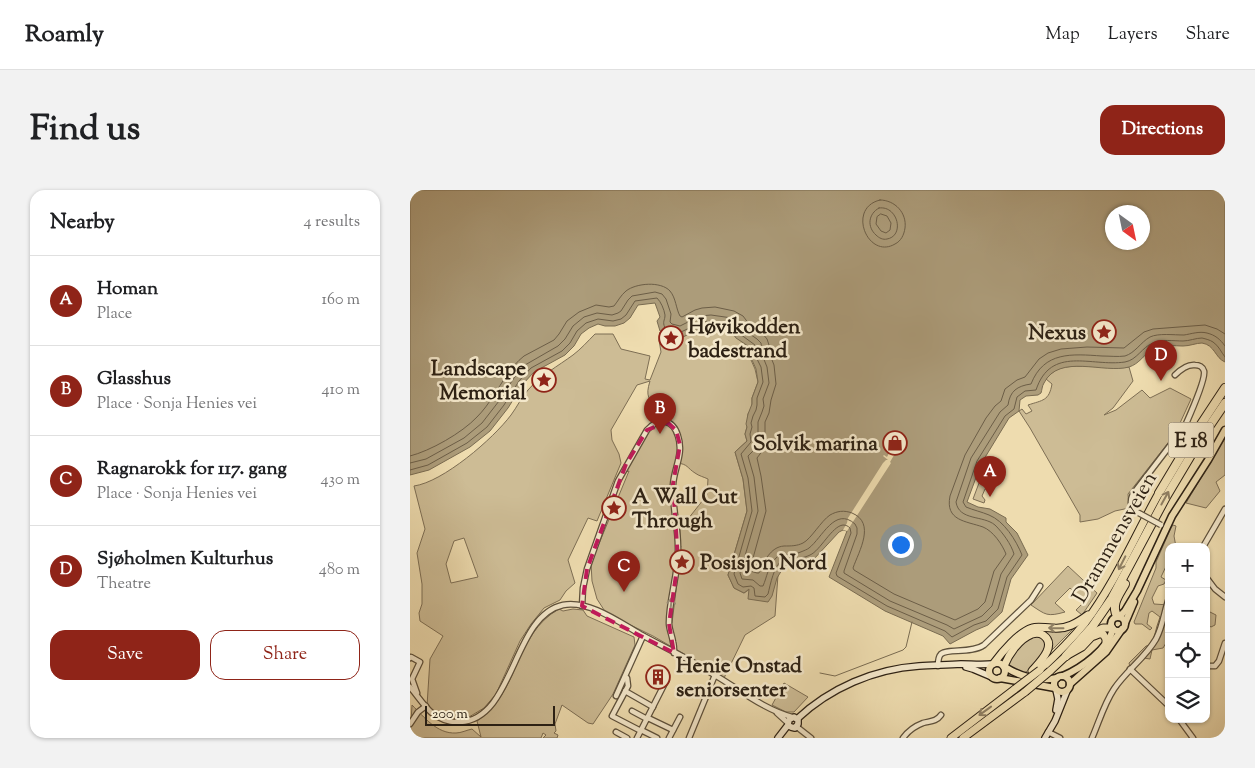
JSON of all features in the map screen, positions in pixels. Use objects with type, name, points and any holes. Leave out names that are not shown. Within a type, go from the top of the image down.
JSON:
[{"type":"highway","name":"Drammensveien","points":[[1012,689],[1040,670],[1079,630],[1096,608],[1114,579],[1159,493],[1225,388]]},
{"type":"highway","name":"Drammensveien","points":[[963,738],[1025,692],[1050,671],[1086,635],[1102,613],[1200,440],[1225,403]]},
{"type":"highway","name":"E 18","points":[[1118,617],[1114,607],[1115,603],[1132,571],[1134,558]]},
{"type":"highway","name":"E 18","points":[[993,663],[1028,629],[1038,627],[1055,629],[1070,627],[1096,608]]},
{"type":"highway","name":"E 18","points":[[1066,656],[1082,647],[1100,629],[1112,628]]},
{"type":"highway","name":"E 18","points":[[951,738],[1005,696],[1032,671],[1048,650],[1048,641],[1040,634],[1034,634],[1024,639],[1010,654],[1004,667]]},
{"type":"highway","points":[[1094,636],[1103,634],[1106,643]]},
{"type":"main road","points":[[1056,717],[1058,699],[1054,682],[1085,664],[1106,643],[1110,637],[1111,621],[1125,611],[1137,591],[1164,527],[1225,430]]},
{"type":"main road","points":[[1045,738],[1070,684],[1106,652],[1124,626],[1137,591]]},
{"type":"main road","points":[[1118,617],[1122,618],[1124,626]]},
{"type":"main road","points":[[1112,628],[1118,631],[1124,626]]},
{"type":"main road","points":[[780,738],[792,723],[824,698],[850,684],[885,671],[904,667],[1000,662],[1004,667],[1021,676],[1031,678],[1068,678],[1070,684]]},
{"type":"main road","points":[[992,677],[988,671],[993,663]]},
{"type":"main road","points":[[954,665],[973,669],[996,679],[1000,678],[1062,692],[1067,691]]},
{"type":"main road","points":[[1000,678],[1004,674],[1004,667]]},
{"type":"street","points":[[1164,527],[1135,511],[1131,506],[1131,499],[1185,426],[1204,371],[1198,365],[1190,365],[1174,375]]},
{"type":"street","points":[[582,606],[587,569],[618,481],[626,464],[650,426],[659,422],[671,423],[676,430],[680,445],[673,484],[678,561],[669,624],[674,643],[674,653]]},
{"type":"street","points":[[1205,543],[1225,509]]},
{"type":"street","points":[[1210,582],[1225,597]]},
{"type":"street","points":[[938,666],[938,659],[942,654],[975,650],[984,645],[1031,600],[1040,586]]},
{"type":"street","points":[[410,687],[438,717],[449,721],[462,722],[479,717],[496,698],[538,622],[544,615],[560,606],[571,604],[604,614],[716,675],[776,712],[811,738]]},
{"type":"street","points":[[1092,738],[1115,687],[1156,639],[1165,612]]},
{"type":"street","points":[[616,696],[643,636]]},
{"type":"street","points":[[1210,666],[1215,666],[1219,661],[1225,643]]},
{"type":"street","points":[[410,658],[420,662],[412,679],[417,694]]},
{"type":"street","points":[[1130,669],[1165,701]]},
{"type":"street","points":[[689,738],[716,675]]},
{"type":"street","points":[[625,677],[628,684],[612,716],[657,738]]},
{"type":"street","points":[[637,738],[666,681]]},
{"type":"street","points":[[625,691],[653,707]]},
{"type":"street","points":[[410,724],[418,712],[426,706]]},
{"type":"street","points":[[632,711],[673,730]]},
{"type":"street","points":[[903,738],[913,728],[936,720],[941,715]]},
{"type":"street","points":[[669,738],[680,717]]},
{"type":"street","points":[[1183,723],[1193,738]]},
{"type":"street","points":[[1048,732],[1060,738]]},
{"type":"street","points":[[616,735],[627,738]]},
{"type":"highlighted area","points":[[667,422],[676,430],[680,445],[673,484],[678,561],[669,624],[674,653],[582,606],[587,569],[626,464],[647,430]]},
{"type":"shaded area","points":[[703,327],[726,329],[751,349],[751,360],[758,382],[748,414],[745,434],[747,441],[735,452],[743,479],[747,511],[728,575],[734,588],[744,593],[750,589],[749,595],[777,578],[778,575],[775,616],[745,635],[724,678],[653,636],[606,613],[597,599],[592,581],[591,563],[629,471],[625,472],[658,413],[649,397],[650,381],[637,385],[611,430],[612,440],[621,463],[597,521],[588,518],[568,560],[575,583],[560,600],[544,608],[531,624],[520,641],[496,694],[484,708],[469,717],[450,719],[436,715],[427,706],[430,659],[443,636],[420,621],[422,584],[417,553],[425,529],[414,486],[439,477],[467,458],[503,425],[533,385],[576,353],[595,334],[613,334],[621,349],[650,356],[645,379],[650,380],[661,352],[660,332],[678,337]],"holes":[[[677,463],[685,465],[708,479],[707,495],[680,529],[680,558],[672,623],[666,626],[678,555],[672,484]],[[464,538],[478,577],[451,583],[446,564],[454,541]]]},
{"type":"shaded area","points":[[1065,367],[1129,367],[1133,381],[1113,408],[1104,415],[1116,410],[1142,390],[1150,398],[1170,388],[1191,399],[1175,434],[1128,494],[1129,508],[1115,511],[1098,519],[1080,522],[1080,515],[1019,411],[1022,409],[1026,414],[1032,411],[1028,405],[1047,397],[1052,384],[1046,379],[1055,371]]},
{"type":"shaded area","points":[[1225,438],[1225,475],[1216,482],[1220,491],[1206,508],[1186,503]]},
{"type":"shaded area","points":[[979,483],[988,486],[982,496],[985,500],[984,503],[973,499]]},
{"type":"shaded area","points":[[1173,525],[1176,526],[1174,536],[1175,543],[1165,543],[1165,568],[1161,577],[1165,579],[1165,582],[1158,586],[1152,598],[1154,604],[1165,605],[1165,645],[1163,648],[1152,650],[1150,659],[1144,658],[1130,667],[1129,663],[1146,646],[1152,645],[1160,617],[1152,611],[1149,613],[1147,624],[1152,628],[1150,630],[1142,624],[1135,624],[1134,622],[1156,568],[1156,562]]},
{"type":"shaded area","points":[[1068,566],[1097,593],[1082,615],[1076,610],[1084,602],[1070,588],[1055,603],[1065,612],[1047,614],[1031,605]]},
{"type":"shaded area","points":[[559,609],[563,611],[583,610],[587,616],[634,637],[635,645],[613,694],[593,724],[588,723],[562,705],[555,724],[556,731],[554,733],[558,735],[557,738],[543,738],[546,735],[543,733],[541,738],[410,738],[412,705],[431,724],[443,731],[460,733],[472,729],[481,737],[477,721],[491,709],[501,696],[533,633],[544,620]]},
{"type":"shaded area","points":[[1210,612],[1216,615],[1215,625],[1211,627]]},
{"type":"shaded area","points":[[1041,629],[1060,632],[1073,629],[1052,650],[1052,643],[1040,631]]},
{"type":"shaded area","points":[[1038,636],[1045,640],[1046,649],[1033,667],[1023,674],[1010,667],[1010,659],[1016,650],[1030,637]]},
{"type":"shaded area","points":[[784,683],[808,697],[794,712],[786,712],[772,705]]},
{"type":"water","points":[[410,190],[1225,190],[1225,362],[1219,358],[1210,346],[1202,343],[1186,346],[1160,346],[1153,348],[1133,366],[1129,367],[1083,366],[1060,369],[1051,374],[1043,384],[1041,393],[1026,396],[1020,400],[1019,411],[1009,418],[981,464],[967,502],[978,507],[990,509],[1006,518],[1006,522],[1017,533],[1028,555],[1011,579],[1002,612],[988,625],[950,644],[943,636],[885,611],[829,577],[847,531],[839,532],[814,559],[802,562],[800,566],[785,565],[777,578],[772,596],[768,602],[748,599],[749,589],[744,593],[734,588],[728,575],[747,511],[743,479],[735,452],[747,441],[745,434],[746,424],[758,382],[751,348],[736,338],[730,329],[713,326],[703,327],[683,337],[670,336],[660,331],[657,321],[660,317],[655,303],[638,305],[630,318],[624,323],[615,326],[598,324],[589,328],[581,334],[574,346],[565,355],[534,372],[523,384],[508,408],[490,431],[470,447],[429,470],[410,475]]},
{"type":"pier","points":[[891,438],[901,446],[899,448],[894,447],[897,450],[891,463],[847,531],[843,530],[848,518],[883,463],[888,460],[883,456],[887,457],[890,451],[886,449],[889,444],[893,447],[895,445],[890,441]]},
{"type":"waterway","points":[[820,673],[835,676],[903,650],[906,647],[912,622]]},
{"type":"place","name":"Nexus","points":[[1104,332]]},
{"type":"place","name":"Høvikodden badestrand","points":[[671,338]]},
{"type":"place","name":"Landscape Memorial","points":[[544,380]]},
{"type":"place","name":"Sjøholmen Kulturhus","points":[[1161,381]]},
{"type":"place","name":"Glasshus","points":[[660,434]]},
{"type":"place","name":"Solvik marina","points":[[895,443]]},
{"type":"place","name":"Homan","points":[[990,497]]},
{"type":"place","name":"A Wall Cut Through","points":[[614,508]]},
{"type":"place","name":"Posisjon Nord","points":[[682,562]]},
{"type":"place","name":"Ragnarokk for 117. gang","points":[[624,592]]},
{"type":"place","name":"Henie Onstad seniorsenter","points":[[658,677]]}]
